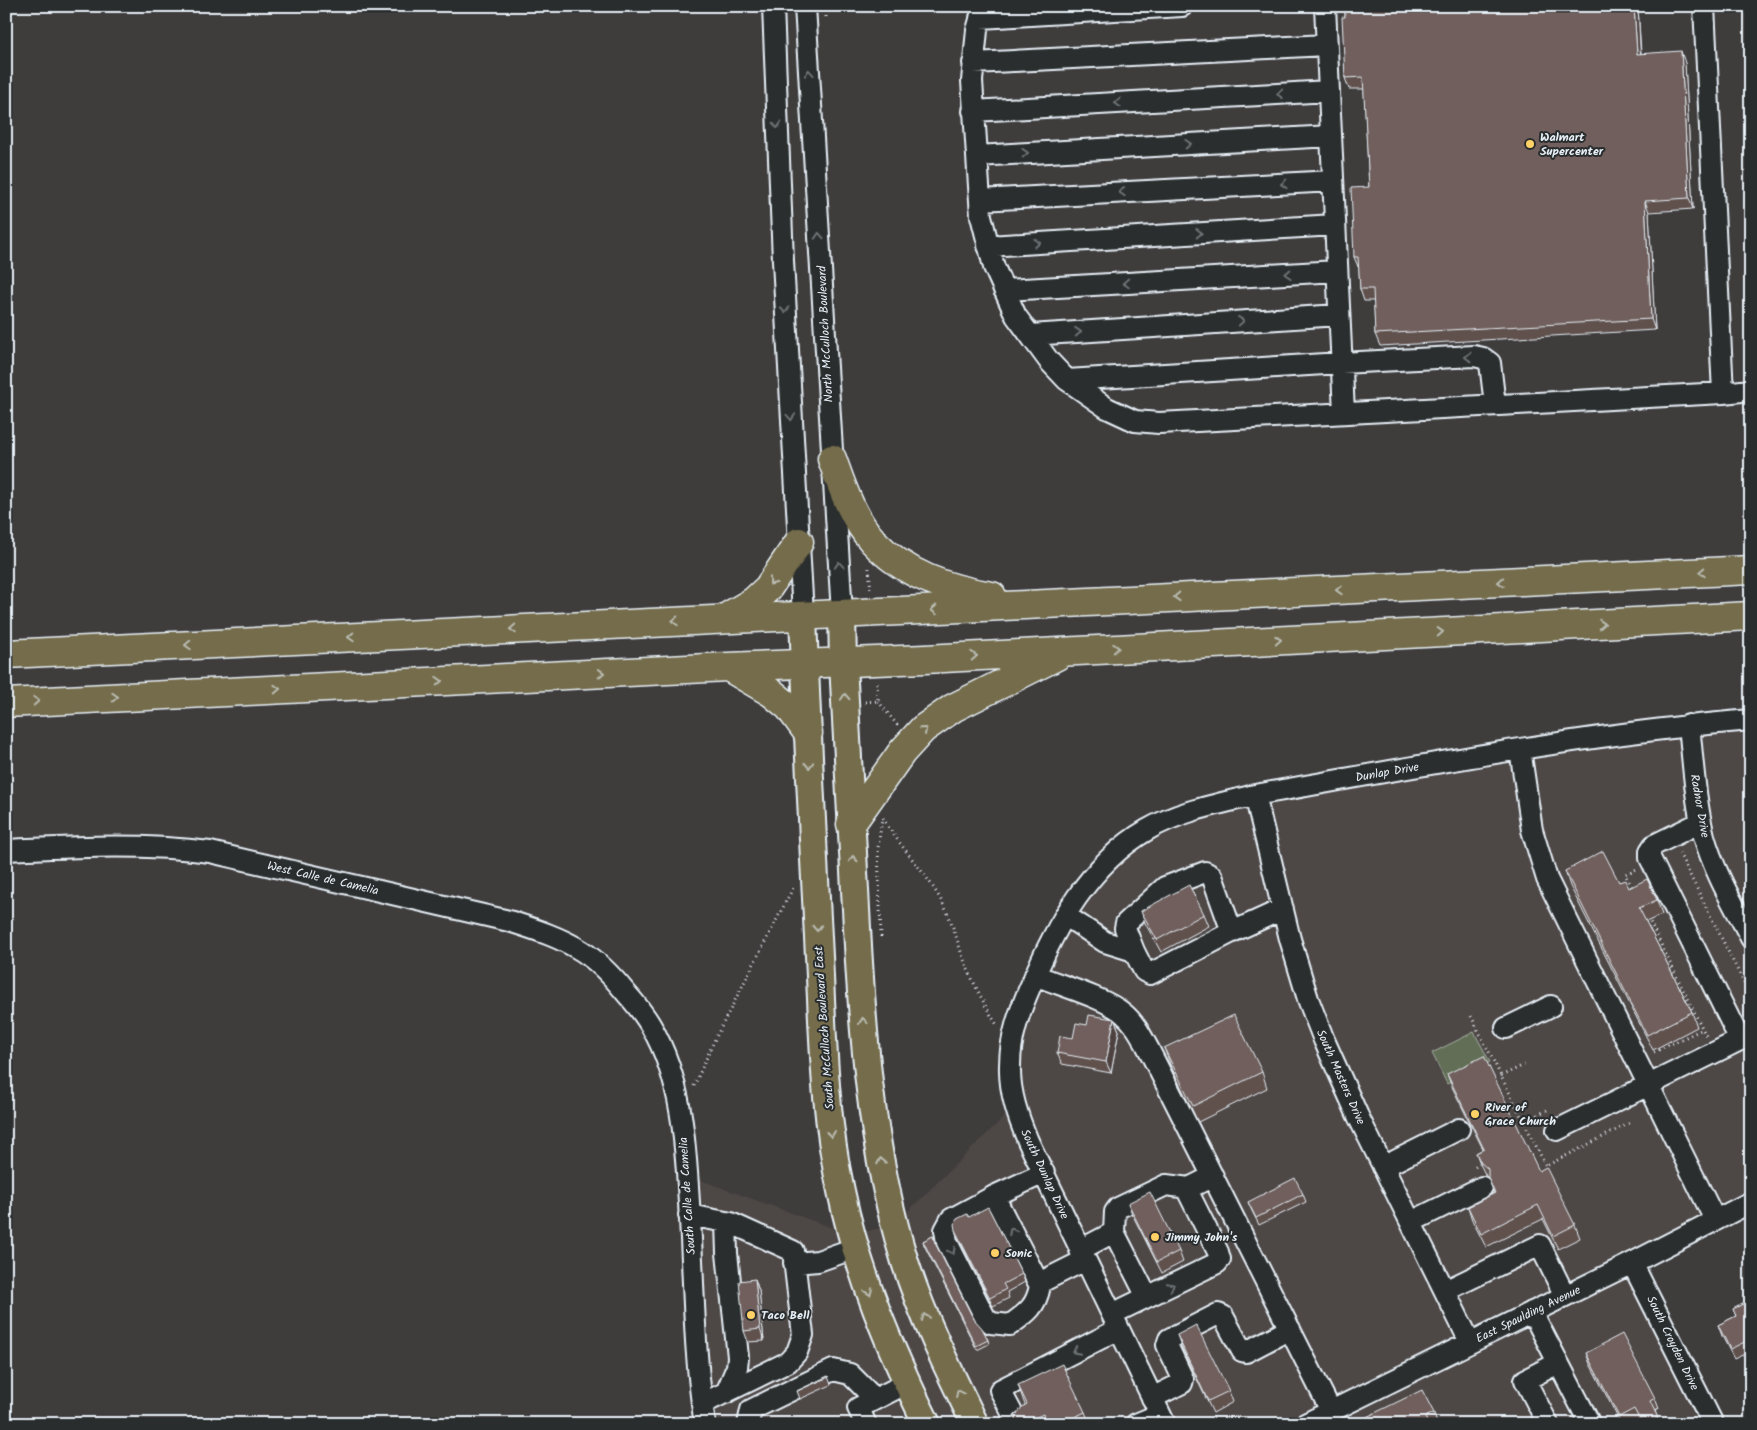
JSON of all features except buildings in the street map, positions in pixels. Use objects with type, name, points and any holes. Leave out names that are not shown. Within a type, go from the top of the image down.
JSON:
[{"type":"highway","points":[[832,459],[844,492],[872,540],[906,568],[940,584],[962,591],[1035,604]]},
{"type":"highway","points":[[724,619],[754,600],[768,588],[799,542]]},
{"type":"highway","points":[[6,654],[1751,570]]},
{"type":"highway","points":[[6,702],[843,663],[1751,616]]},
{"type":"highway","points":[[851,824],[902,752],[923,729],[953,708],[1067,651]]},
{"type":"highway","points":[[728,667],[778,697],[789,707],[808,734]]},
{"type":"main road","name":"North McCulloch Boulevard","points":[[842,614],[843,663]]},
{"type":"main road","name":"South McCulloch Boulevard East","points":[[803,615],[825,1068],[833,1147],[841,1191],[865,1281],[882,1326],[927,1424]]},
{"type":"main road","points":[[843,663],[860,979],[868,1070],[880,1158],[898,1235],[914,1288],[944,1362],[975,1424]]},
{"type":"street","points":[[773,6],[783,261],[803,615]]},
{"type":"street","name":"North McCulloch Boulevard","points":[[805,6],[842,614]]},
{"type":"street","points":[[1182,6],[982,12],[977,30],[972,81],[980,216],[994,267],[1016,316],[1049,361],[1067,380],[1107,408],[1135,421],[1159,423],[1751,390]]},
{"type":"street","points":[[1325,6],[1344,413]]},
{"type":"street","points":[[1704,6],[1722,393]]},
{"type":"street","points":[[974,63],[1326,45]]},
{"type":"street","points":[[974,111],[1329,91]]},
{"type":"street","points":[[977,156],[1331,136]]},
{"type":"street","points":[[980,200],[1333,181]]},
{"type":"street","points":[[988,246],[1335,225]]},
{"type":"street","points":[[1004,290],[1337,271]]},
{"type":"street","points":[[1030,335],[1339,315]]},
{"type":"street","points":[[1067,380],[1474,356],[1483,358],[1490,363],[1495,405]]},
{"type":"street","name":"Dunlap Drive","points":[[1065,916],[1097,872],[1123,847],[1146,830],[1179,816],[1255,795],[1520,749],[1689,725],[1751,720]]},
{"type":"street","name":"Radnor Drive","points":[[1689,725],[1697,800],[1704,836],[1714,862],[1751,938]]},
{"type":"street","points":[[1520,749],[1532,830],[1547,879],[1715,1220]]},
{"type":"street","name":"South Masters Drive","points":[[1255,795],[1302,981],[1324,1040],[1358,1116],[1470,1342]]},
{"type":"street","points":[[1557,1130],[1745,1038],[1651,862],[1650,851],[1654,846],[1701,822]]},
{"type":"street","name":"West Calle de Camelia","points":[[6,850],[132,846],[185,849],[241,858],[509,921],[540,931],[582,952],[601,966],[619,984]]},
{"type":"street","points":[[1232,932],[1212,876],[1205,872],[1165,888],[1126,923],[1125,928],[1144,971],[1150,974],[1232,932],[1283,909]]},
{"type":"street","points":[[1065,916],[1105,942],[1134,951]]},
{"type":"street","name":"South Dunlap Drive","points":[[1065,916],[1035,975],[1014,1031],[1010,1075],[1015,1106],[1028,1141],[1159,1412]]},
{"type":"street","points":[[1035,975],[1103,1002],[1120,1011],[1131,1021],[1148,1048],[1330,1411]]},
{"type":"street","name":"South Calle de Camelia","points":[[619,984],[651,1025],[674,1081],[682,1122],[704,1414]]},
{"type":"street","points":[[1506,1028],[1551,1006]]},
{"type":"street","points":[[1383,1167],[1459,1129]]},
{"type":"street","points":[[994,1196],[1039,1284],[1038,1300],[1025,1314],[1010,1325],[991,1323],[985,1317],[947,1242],[945,1230],[951,1219],[994,1196],[1044,1173]]},
{"type":"street","points":[[1147,1297],[1114,1232],[1114,1212],[1118,1208],[1166,1185],[1171,1184],[1189,1188],[1213,1176]]},
{"type":"street","points":[[1411,1222],[1482,1186]]},
{"type":"street","points":[[1018,1424],[1000,1390],[1116,1322],[1147,1297],[1217,1263],[1220,1259],[1188,1192],[1189,1188]]},
{"type":"street","name":"East Spaulding Avenue","points":[[1304,1424],[1751,1202]]},
{"type":"street","points":[[690,1215],[731,1223],[793,1251],[804,1335],[797,1352],[788,1362],[726,1393],[704,1414]]},
{"type":"street","points":[[726,1222],[727,1253],[738,1357],[737,1367],[726,1393]]},
{"type":"street","points":[[1039,1284],[1114,1232]]},
{"type":"street","points":[[1445,1291],[1540,1245],[1565,1296]]},
{"type":"street","points":[[794,1264],[818,1261],[856,1248]]},
{"type":"street","name":"South Croyden Drive","points":[[1632,1262],[1713,1424]]},
{"type":"street","points":[[1532,1312],[1590,1424]]},
{"type":"street","points":[[1136,1424],[1159,1412],[1184,1379],[1166,1345],[1169,1339],[1218,1314],[1223,1316],[1242,1351],[1246,1352],[1290,1329]]},
{"type":"street","points":[[1548,1424],[1525,1380],[1558,1362]]},
{"type":"street","points":[[748,1424],[751,1410],[833,1370],[850,1374],[875,1399]]},
{"type":"street","points":[[865,1424],[858,1408],[907,1383]]},
{"type":"path","points":[[862,566],[869,565],[871,594]]},
{"type":"path","points":[[876,677],[878,701],[899,728]]},
{"type":"path","points":[[861,702],[878,701]]},
{"type":"path","points":[[881,944],[878,848],[886,810]]},
{"type":"path","points":[[883,818],[893,836],[943,904],[953,924],[964,960],[979,993],[1011,1049]]},
{"type":"path","points":[[1671,837],[1751,997]]},
{"type":"path","points":[[1636,896],[1626,874],[1651,862]]},
{"type":"path","points":[[694,1087],[715,1039],[795,883]]},
{"type":"path","points":[[1644,911],[1715,1054]]},
{"type":"path","points":[[1471,1016],[1546,1166],[1630,1124]]},
{"type":"path","points":[[1654,1052],[1703,1029]]},
{"type":"path","points":[[1487,1067],[1494,1063]]},
{"type":"path","points":[[1501,1076],[1524,1065]]},
{"type":"path","points":[[1524,1122],[1547,1110]]},
{"type":"path","points":[[1524,1142],[1532,1138]]},
{"type":"path","points":[[1475,1166],[1491,1158]]},
{"type":"shaded area","points":[[1751,720],[1751,1202],[1633,1263],[1713,1424],[705,1424],[687,1175],[852,1235],[895,1224],[1015,1106],[1011,1049],[1087,884],[1179,816]]},
{"type":"green space","points":[[1474,1032],[1490,1062],[1447,1084],[1432,1053]]},
{"type":"place","name":"Walmart Supercenter","points":[[1530,144]]},
{"type":"place","name":"River of Grace Church","points":[[1475,1114]]},
{"type":"place","name":"Jimmy John's","points":[[1155,1237]]},
{"type":"place","name":"Sonic","points":[[995,1253]]},
{"type":"place","name":"Taco Bell","points":[[751,1315]]}]
